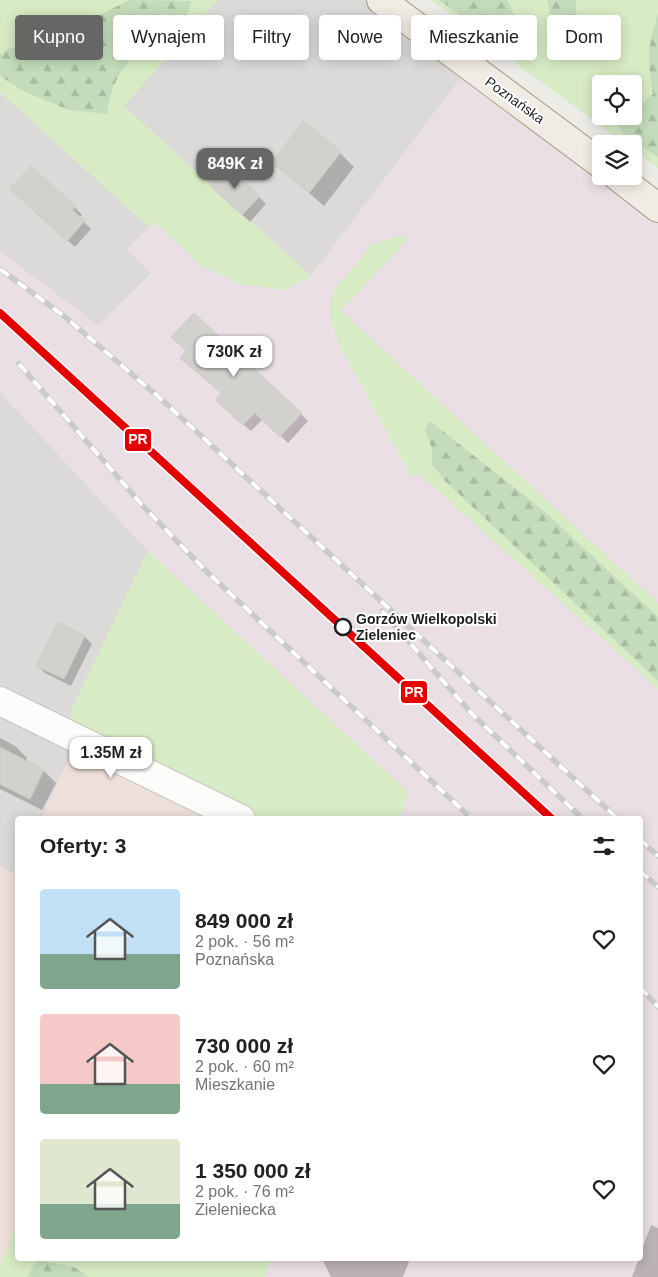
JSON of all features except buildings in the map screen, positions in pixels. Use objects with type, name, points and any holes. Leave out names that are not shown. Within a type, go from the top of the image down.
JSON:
[{"type":"main road","name":"Poznańska","points":[[381,0],[592,157]]},
{"type":"main road","points":[[629,185],[658,208]]},
{"type":"street","points":[[0,701],[235,816]]},
{"type":"shaded area","points":[[218,0],[381,0],[401,15],[319,15],[319,60],[401,60],[401,15],[411,23],[411,60],[460,60],[469,67],[311,276],[123,106],[164,60],[224,60],[224,15],[205,15]]},
{"type":"shaded area","points":[[469,67],[592,159],[592,185],[627,185],[658,208],[658,1277],[265,1277],[269,1261],[643,1261],[643,816],[400,816],[409,793],[148,551],[0,392],[0,252],[98,325],[152,274],[127,249],[155,221],[200,265],[240,284],[285,289],[311,276]]},
{"type":"shaded area","points":[[0,92],[149,227],[127,249],[152,273],[98,325],[0,252]]},
{"type":"shaded area","points":[[0,392],[148,551],[71,710],[78,739],[42,816],[15,816],[15,872],[14,874],[0,867]]},
{"type":"shaded area","points":[[78,739],[235,816],[42,816]]},
{"type":"shaded area","points":[[0,867],[14,874],[15,872],[15,1261],[269,1261],[265,1277],[0,1277]]},
{"type":"green space","points":[[0,0],[218,0],[205,15],[113,15],[113,60],[165,60],[124,106],[311,276],[285,290],[240,284],[200,265],[155,222],[149,227],[0,92]]},
{"type":"green space","points":[[130,0],[192,1],[187,15],[113,15],[113,60],[131,60],[116,81],[107,114],[69,110],[25,92],[0,76],[0,55],[15,47],[15,60],[103,60],[103,15],[99,15]]},
{"type":"green space","points":[[431,0],[658,0],[658,168],[642,156],[642,135],[613,135],[599,125],[642,125],[642,75],[592,75],[592,120],[512,60],[537,60],[537,15],[451,15]]},
{"type":"green space","points":[[439,0],[507,0],[514,15],[460,15]]},
{"type":"green space","points":[[547,0],[576,0],[577,15],[550,15]]},
{"type":"green space","points":[[658,14],[658,157],[642,147],[642,135],[626,135],[617,125],[642,125],[642,103],[653,94],[649,54]]},
{"type":"green space","points":[[400,236],[408,239],[341,311],[658,603],[658,689],[418,473],[412,478],[339,345],[331,321],[329,306],[333,292],[372,244]]},
{"type":"green space","points":[[430,421],[545,512],[658,617],[658,681],[445,481],[432,464],[432,449],[425,429]]},
{"type":"green space","points":[[148,551],[409,793],[400,816],[235,816],[69,734],[71,710]]},
{"type":"green space","points":[[15,1228],[15,1261],[269,1261],[265,1277],[0,1277],[0,1266]]},
{"type":"green space","points":[[36,1261],[42,1261],[74,1267],[89,1277],[27,1277]]},
{"type":"railway","points":[[0,269],[64,316],[161,399],[615,816]]},
{"type":"railway","points":[[19,364],[143,506],[205,570],[469,816]]},
{"type":"railway","points":[[382,611],[472,714],[580,816]]},
{"type":"railway","points":[[643,842],[658,856]]},
{"type":"railway","points":[[643,874],[658,887]]},
{"type":"railway","points":[[643,990],[658,1007]]},
{"type":"transit line","name":"PR","points":[[0,313],[549,816]]},
{"type":"place","name":"Gorzów Wielkopolski Zieleniec","points":[[343,627]]}]
